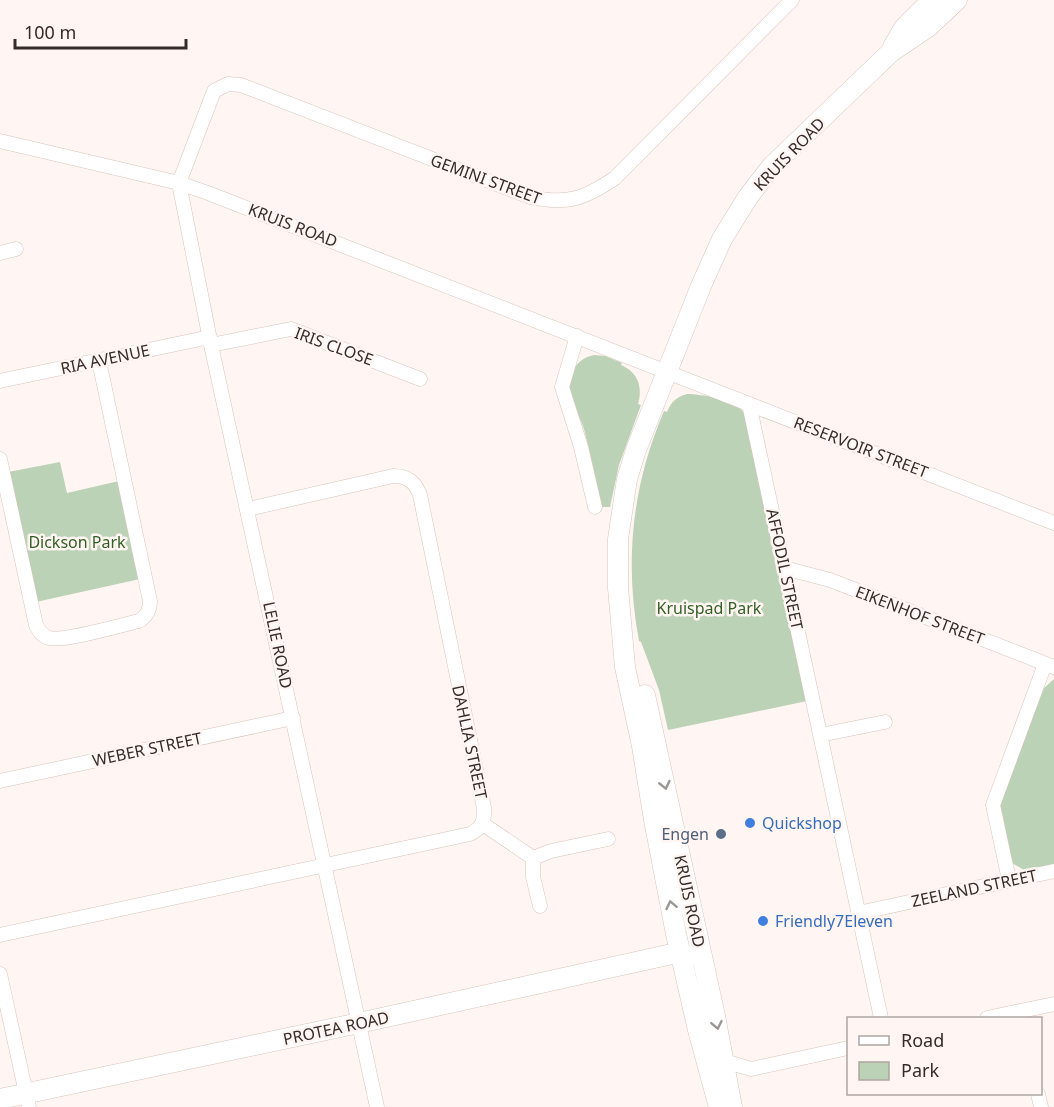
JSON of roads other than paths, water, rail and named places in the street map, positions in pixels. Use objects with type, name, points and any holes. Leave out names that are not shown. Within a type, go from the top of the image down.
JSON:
[{"type":"street","name":"GEMINI STREET","points":[[179,183],[214,91],[228,84],[241,85],[530,197],[548,201],[568,200],[592,194],[615,178],[792,0]]},
{"type":"street","name":"KRUIS ROAD","points":[[891,52],[904,28],[932,0]]},
{"type":"street","name":"KRUIS ROAD","points":[[727,1103],[687,950],[649,715],[637,664],[623,627],[618,588],[618,548],[622,507],[634,458],[667,371],[722,238],[748,197],[772,166],[891,52],[928,27],[957,0]]},
{"type":"street","name":"KRUIS ROAD","points":[[0,141],[179,183],[667,371]]},
{"type":"street","name":"LELIE ROAD","points":[[179,183],[210,341],[377,1107]]},
{"type":"street","points":[[0,253],[16,249]]},
{"type":"street","name":"IRIS CLOSE","points":[[210,341],[291,329],[420,378]]},
{"type":"street","points":[[578,336],[562,387],[581,447],[596,507]]},
{"type":"street","name":"RIA AVENUE","points":[[0,381],[210,341]]},
{"type":"street","points":[[0,459],[36,625],[40,632],[45,637],[61,638],[139,621],[145,617],[150,601],[99,361]]},
{"type":"street","name":"RESERVOIR STREET","points":[[667,371],[1054,523]]},
{"type":"street","name":"AFFODIL STREET","points":[[749,404],[881,1017]]},
{"type":"street","name":"DAHLIA STREET","points":[[0,935],[470,834],[483,824],[484,808],[458,685],[452,645],[420,495],[416,486],[402,476],[393,476],[248,509]]},
{"type":"street","name":"EIKENHOF STREET","points":[[784,568],[830,580],[1050,665]]},
{"type":"street","points":[[1009,880],[993,805],[1050,665]]},
{"type":"street","name":"WEBER STREET","points":[[0,781],[293,718]]},
{"type":"street","points":[[820,735],[885,722]]},
{"type":"street","points":[[483,824],[533,858]]},
{"type":"street","points":[[533,858],[551,851],[608,839]]},
{"type":"street","points":[[533,858],[533,877],[540,906]]},
{"type":"street","name":"ZEELAND STREET","points":[[858,913],[1054,871]]},
{"type":"street","name":"PROTEA ROAD","points":[[0,1099],[27,1100],[687,950]]},
{"type":"street","points":[[0,974],[27,1100]]},
{"type":"street","points":[[998,1017],[1021,1015],[1054,1004]]},
{"type":"street","points":[[715,1062],[751,1069],[847,1048]]},
{"type":"street","points":[[727,1103],[737,1081],[751,1069]]},
{"type":"place","name":"Quickshop","points":[[750,823]]},
{"type":"place","name":"Engen","points":[[721,834]]},
{"type":"place","name":"Friendly7Eleven","points":[[763,921]]},
{"type":"park label","name":"Dickson Park","points":[[77,542]]},
{"type":"park label","name":"Kruispad Park","points":[[709,608]]}]
